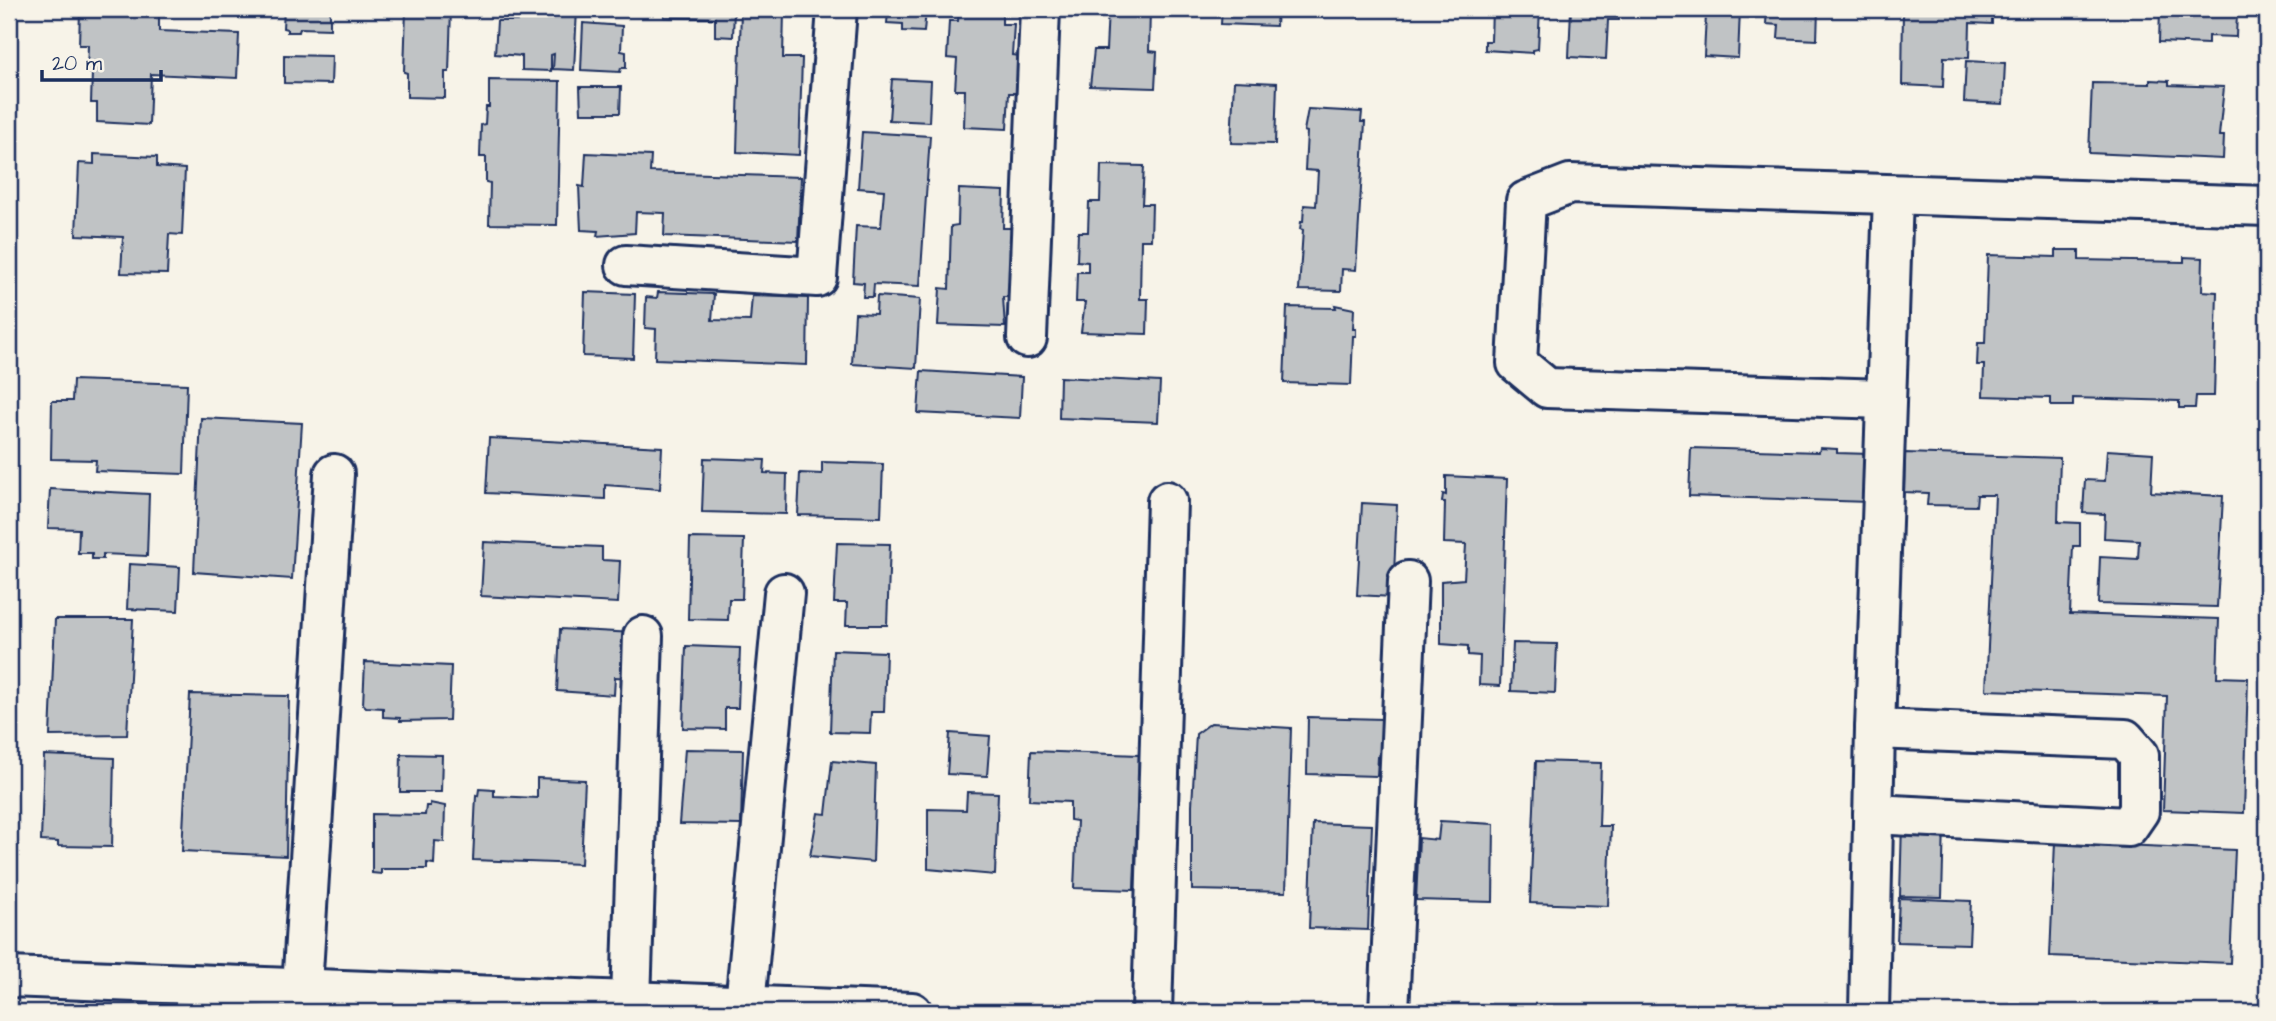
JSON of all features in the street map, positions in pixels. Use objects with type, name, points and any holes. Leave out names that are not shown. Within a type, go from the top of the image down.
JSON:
[{"type":"street","points":[[626,265],[817,277],[838,9]]},
{"type":"street","points":[[1027,338],[1040,9]]},
{"type":"street","points":[[1885,399],[1547,387],[1517,363],[1526,201],[1570,184],[2267,206]]},
{"type":"street","points":[[1869,1012],[1875,729],[1893,196]]},
{"type":"street","points":[[302,988],[334,474]]},
{"type":"street","points":[[1152,1012],[1167,501]]},
{"type":"street","points":[[1389,1012],[1408,581]]},
{"type":"street","points":[[745,1005],[784,593]]},
{"type":"street","points":[[631,1001],[643,636]]},
{"type":"street","points":[[1873,814],[2128,827],[2139,811],[2139,755],[2125,739],[1875,729]]},
{"type":"street","points":[[9,976],[912,1012]]},
{"type":"building","points":[[80,9],[159,10],[159,31],[239,34],[237,78],[151,74],[149,125],[97,122],[97,103],[91,103],[92,73],[87,73],[88,45],[79,45]]},
{"type":"building","points":[[284,9],[330,9],[330,29],[300,28],[299,32],[287,32],[287,29],[283,28]]},
{"type":"building","points":[[406,9],[451,9],[449,72],[445,72],[445,98],[407,97],[407,73],[404,72]]},
{"type":"building","points":[[518,9],[577,9],[574,70],[553,69],[554,54],[551,55],[551,71],[522,70],[522,56],[495,54],[497,21],[517,21]]},
{"type":"building","points":[[665,9],[734,9],[733,37],[715,36],[715,18],[664,17]]},
{"type":"building","points":[[741,9],[807,9],[784,10],[783,58],[802,58],[799,155],[737,152]]},
{"type":"building","points":[[874,9],[926,9],[924,32],[903,31],[903,24],[887,23],[888,12]]},
{"type":"building","points":[[959,9],[1002,9],[1002,24],[1014,24],[1012,55],[1021,56],[1019,93],[1009,93],[1007,129],[964,127],[965,90],[955,90],[957,59],[947,58],[949,21],[958,21]]},
{"type":"building","points":[[1108,9],[1150,9],[1149,51],[1157,52],[1155,88],[1090,86],[1094,50],[1106,50]]},
{"type":"building","points":[[1222,9],[1277,9],[1276,26],[1221,24]]},
{"type":"building","points":[[1492,9],[1540,9],[1538,49],[1533,50],[1533,53],[1485,50],[1485,41],[1491,41]]},
{"type":"building","points":[[1571,9],[1619,9],[1619,20],[1608,20],[1606,59],[1569,57]]},
{"type":"building","points":[[1661,9],[1740,9],[1738,58],[1704,56],[1706,14],[1661,12]]},
{"type":"building","points":[[1767,9],[1818,9],[1817,40],[1778,38],[1779,25],[1766,24]]},
{"type":"building","points":[[1903,9],[1992,9],[1992,24],[1970,23],[1969,58],[1944,57],[1943,87],[1902,85]]},
{"type":"building","points":[[2160,9],[2255,9],[2254,13],[2237,13],[2236,37],[2208,36],[2208,44],[2159,42]]},
{"type":"building","points":[[583,23],[622,26],[621,51],[626,52],[626,68],[621,68],[620,72],[581,70]]},
{"type":"building","points":[[284,55],[332,56],[331,84],[284,83]]},
{"type":"building","points":[[1966,61],[2005,63],[2003,104],[1964,102]]},
{"type":"building","points":[[892,79],[931,81],[929,122],[889,120]]},
{"type":"building","points":[[489,80],[560,81],[557,225],[489,224],[490,183],[486,182],[486,157],[480,157],[481,125],[485,124],[486,107],[489,107]]},
{"type":"building","points":[[2150,80],[2169,81],[2169,85],[2224,87],[2219,136],[2224,136],[2223,159],[2089,153],[2092,83],[2150,84]]},
{"type":"building","points":[[1234,81],[1277,83],[1275,144],[1231,143]]},
{"type":"building","points":[[580,87],[621,87],[620,113],[581,113]]},
{"type":"building","points":[[1308,109],[1362,112],[1361,122],[1365,122],[1356,270],[1342,269],[1341,291],[1299,290],[1303,230],[1300,229],[1301,222],[1304,205],[1316,206],[1318,171],[1305,170],[1307,132],[1304,131]]},
{"type":"building","points":[[862,132],[930,136],[920,286],[874,284],[873,297],[863,297],[864,283],[853,282],[856,226],[881,227],[884,190],[858,188]]},
{"type":"building","points":[[586,153],[651,156],[650,172],[801,177],[798,241],[664,236],[665,213],[636,212],[635,233],[597,236],[598,231],[581,230],[579,186],[584,187]]},
{"type":"building","points":[[94,154],[157,157],[157,167],[185,169],[182,235],[169,234],[167,274],[121,273],[123,237],[76,235],[79,163],[94,164]]},
{"type":"building","points":[[1101,165],[1144,166],[1142,204],[1152,204],[1151,240],[1141,240],[1140,299],[1148,299],[1147,334],[1081,332],[1085,302],[1076,302],[1077,272],[1088,272],[1088,262],[1077,261],[1078,232],[1088,232],[1089,202],[1100,202]]},
{"type":"building","points":[[959,189],[1004,191],[1003,228],[1015,228],[1012,297],[1003,297],[1005,327],[938,325],[940,288],[949,289],[951,226],[958,225]]},
{"type":"building","points":[[2056,250],[2079,250],[2079,260],[2184,262],[2184,257],[2203,258],[2202,291],[2217,292],[2214,396],[2196,396],[2195,408],[2179,408],[2179,401],[2073,398],[2073,406],[2051,406],[2051,398],[1983,396],[1984,365],[1977,365],[1978,343],[1985,343],[1988,255],[2056,257]]},
{"type":"building","points":[[585,292],[635,294],[633,358],[583,356]]},
{"type":"building","points":[[658,292],[714,294],[712,320],[750,321],[752,296],[808,298],[807,365],[655,359],[656,329],[645,328],[646,297],[657,298]]},
{"type":"building","points":[[877,296],[920,299],[916,368],[852,364],[855,313],[876,314]]},
{"type":"building","points":[[1335,305],[1354,309],[1353,329],[1356,329],[1356,336],[1353,336],[1351,385],[1284,383],[1287,307],[1336,308]]},
{"type":"building","points":[[921,371],[1022,377],[1020,418],[918,413]]},
{"type":"building","points":[[1060,377],[1160,382],[1158,422],[1059,418]]},
{"type":"building","points":[[73,380],[187,384],[184,474],[95,471],[96,460],[51,459],[52,401],[72,401]]},
{"type":"building","points":[[201,418],[302,423],[292,579],[194,572]]},
{"type":"building","points":[[489,438],[662,447],[660,489],[605,485],[605,499],[486,493]]},
{"type":"building","points":[[1691,448],[1819,452],[1820,448],[1837,449],[1837,453],[1870,454],[1868,502],[1689,496]]},
{"type":"building","points":[[2107,450],[2153,453],[2151,492],[2223,496],[2217,607],[2098,604],[2100,557],[2138,559],[2139,540],[2104,538],[2105,514],[2083,513],[2085,480],[2105,481]]},
{"type":"building","points":[[1905,453],[2060,458],[2058,522],[2080,523],[2080,546],[2073,546],[2070,614],[2219,619],[2217,677],[2248,678],[2244,813],[2163,810],[2167,696],[1986,690],[1995,495],[1977,495],[1976,506],[1927,505],[1928,493],[1904,492]]},
{"type":"building","points":[[704,458],[765,460],[764,473],[787,474],[786,514],[702,512]]},
{"type":"building","points":[[822,462],[883,464],[881,517],[798,515],[800,473],[822,474]]},
{"type":"building","points":[[1446,476],[1507,479],[1500,686],[1479,685],[1480,656],[1468,655],[1468,646],[1441,644],[1441,581],[1464,579],[1466,544],[1444,543],[1445,502],[1442,502],[1443,494],[1446,495]]},
{"type":"building","points":[[50,489],[149,494],[147,556],[103,554],[103,559],[92,559],[92,553],[78,553],[79,529],[48,528]]},
{"type":"building","points":[[1362,503],[1397,505],[1393,597],[1357,595]]},
{"type":"building","points":[[690,538],[744,539],[742,599],[729,599],[728,620],[688,619]]},
{"type":"building","points":[[484,542],[602,547],[602,560],[620,561],[618,603],[481,596]]},
{"type":"building","points":[[837,543],[890,544],[887,625],[846,625],[847,603],[834,603]]},
{"type":"building","points":[[129,564],[180,567],[178,611],[127,609]]},
{"type":"building","points":[[55,619],[133,619],[127,735],[50,736]]},
{"type":"building","points":[[560,629],[634,633],[631,678],[615,677],[614,695],[557,691]]},
{"type":"building","points":[[1513,643],[1557,644],[1555,693],[1511,691]]},
{"type":"building","points":[[686,646],[740,648],[738,708],[725,708],[725,729],[683,728]]},
{"type":"building","points":[[833,650],[886,652],[884,712],[871,712],[870,733],[830,732]]},
{"type":"building","points":[[365,662],[451,666],[449,720],[400,721],[400,718],[383,717],[383,708],[366,707],[363,704]]},
{"type":"building","points":[[190,694],[289,696],[286,856],[182,851]]},
{"type":"building","points":[[1308,717],[1383,719],[1382,757],[1378,757],[1377,776],[1307,774]]},
{"type":"building","points":[[1211,723],[1291,728],[1286,892],[1192,890],[1192,805],[1196,734]]},
{"type":"building","points":[[950,733],[990,736],[987,776],[947,774]]},
{"type":"building","points":[[685,749],[743,750],[741,825],[679,824]]},
{"type":"building","points":[[1031,751],[1139,755],[1134,890],[1074,888],[1077,821],[1070,820],[1070,802],[1029,800]]},
{"type":"building","points":[[401,754],[442,755],[441,792],[400,792]]},
{"type":"building","points":[[44,755],[114,758],[112,847],[58,846],[58,842],[41,841]]},
{"type":"building","points":[[832,761],[876,765],[873,862],[810,856],[818,813],[826,814]]},
{"type":"building","points":[[1536,761],[1601,763],[1599,826],[1611,826],[1608,906],[1530,903]]},
{"type":"building","points":[[537,778],[585,780],[581,864],[473,860],[476,795],[478,796],[479,789],[494,790],[494,796],[537,798]]},
{"type":"building","points":[[967,792],[998,793],[995,875],[928,869],[928,809],[966,810]]},
{"type":"building","points":[[430,803],[445,806],[444,842],[435,841],[434,864],[427,863],[427,869],[381,869],[381,874],[372,873],[372,814],[425,815],[426,806],[430,806]]},
{"type":"building","points":[[1440,821],[1494,824],[1493,902],[1416,900],[1419,838],[1438,840]]},
{"type":"building","points":[[1313,823],[1372,825],[1368,930],[1309,928]]},
{"type":"building","points":[[1902,823],[1944,824],[1942,897],[1900,896]]},
{"type":"building","points":[[2055,842],[2235,850],[2230,963],[2050,956]]},
{"type":"building","points":[[1899,898],[1971,901],[1969,944],[1897,942]]}]
